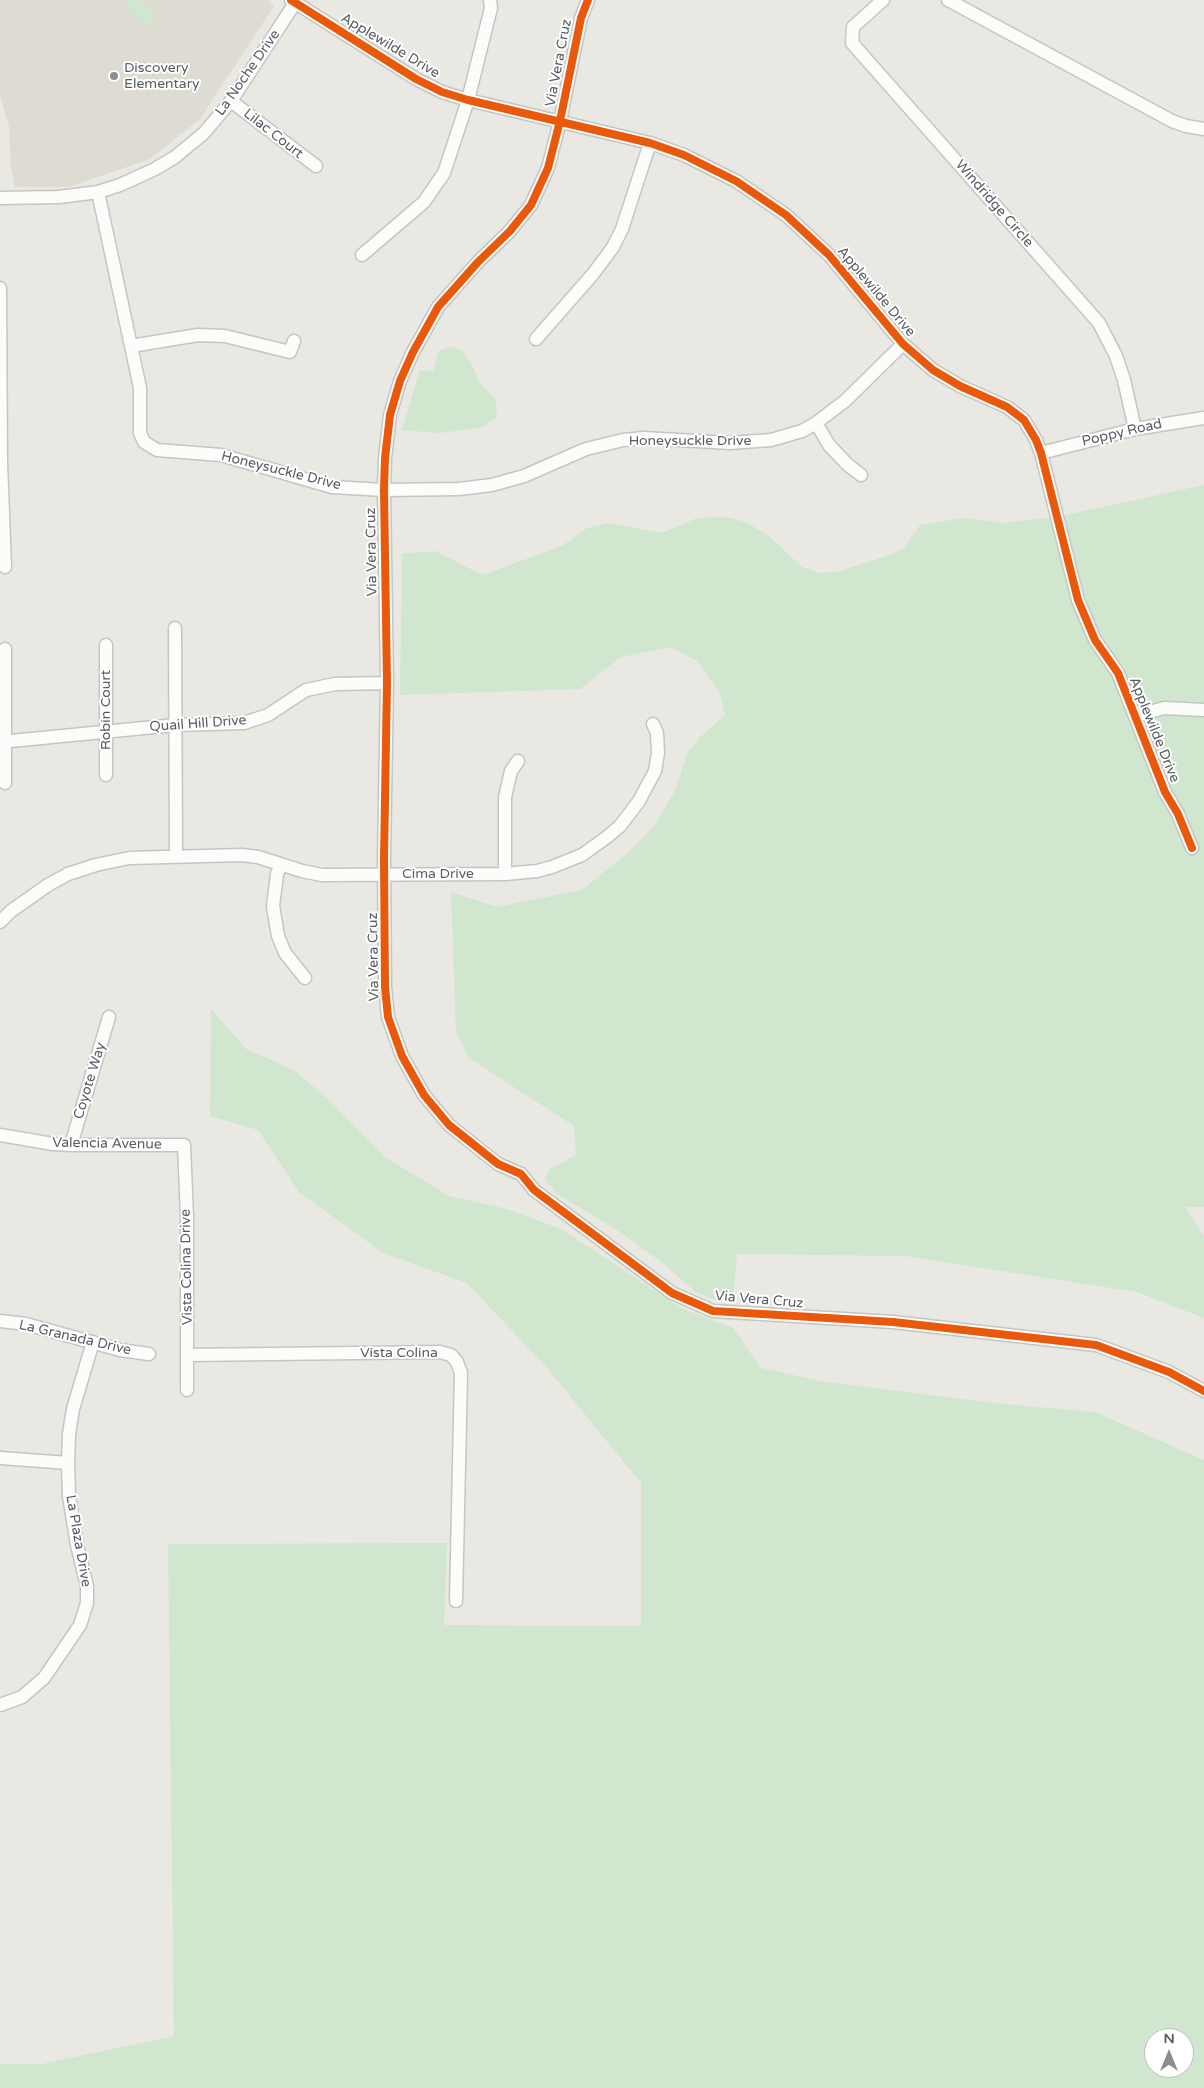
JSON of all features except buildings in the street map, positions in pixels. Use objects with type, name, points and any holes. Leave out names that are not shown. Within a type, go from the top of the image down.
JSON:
[{"type":"street","points":[[362,255],[424,202],[444,173],[468,100],[491,8],[490,0]]},
{"type":"street","name":"Via Vera Cruz","points":[[588,0],[581,18],[560,121],[548,168],[531,205],[510,231],[478,262],[438,307],[413,352],[400,381],[390,415],[385,458],[384,490],[387,683],[385,986],[388,1017],[402,1056],[424,1095],[449,1124],[491,1159],[521,1174],[534,1190],[672,1293],[714,1311],[893,1322],[1096,1345],[1170,1372],[1204,1390]]},
{"type":"street","name":"Windridge Circle","points":[[883,0],[853,27],[852,44],[1099,323],[1116,356],[1124,380],[1135,429]]},
{"type":"street","points":[[948,0],[1172,120],[1186,126],[1204,129]]},
{"type":"street","name":"Applewilde Drive","points":[[293,2],[416,80],[468,100],[650,142],[684,155],[736,181],[786,215],[829,255],[903,344],[933,370],[960,386],[1007,407],[1024,420],[1041,452],[1078,600],[1095,640],[1118,674],[1165,792],[1178,814],[1192,848]]},
{"type":"street","name":"La Noche Drive","points":[[0,198],[59,197],[98,192],[129,181],[155,169],[174,157],[204,133],[231,101],[293,2]]},
{"type":"street","name":"Lilac Court","points":[[231,101],[316,166]]},
{"type":"street","points":[[536,339],[593,274],[613,247],[622,229],[650,142]]},
{"type":"street","name":"Honeysuckle Drive","points":[[98,192],[140,388],[140,433],[144,442],[157,450],[221,455],[332,487],[384,490],[459,489],[492,485],[524,476],[586,449],[623,440],[644,438],[730,443],[763,440],[802,430],[816,423],[845,400],[903,344]]},
{"type":"street","points":[[0,288],[1,461],[5,567]]},
{"type":"street","points":[[131,346],[198,334],[225,336],[290,352],[294,341]]},
{"type":"street","name":"Poppy Road","points":[[1041,452],[1135,429],[1204,418]]},
{"type":"street","points":[[816,423],[829,445],[848,465],[861,474]]},
{"type":"street","points":[[175,628],[176,856]]},
{"type":"street","name":"Robin Court","points":[[106,645],[106,775]]},
{"type":"street","points":[[5,649],[3,742],[5,783]]},
{"type":"street","name":"Quail Hill Drive","points":[[3,742],[174,725],[244,723],[268,715],[306,690],[335,684],[387,683]]},
{"type":"street","points":[[1135,716],[1164,708],[1204,710]]},
{"type":"street","name":"Cima Drive","points":[[0,922],[11,911],[48,885],[68,874],[96,865],[129,858],[242,855],[258,857],[302,871],[322,875],[505,874],[545,869],[582,855],[607,837],[620,826],[639,801],[655,771],[658,753],[653,724]]},
{"type":"street","points":[[505,874],[505,797],[512,771],[518,761]]},
{"type":"street","points":[[281,864],[277,874],[273,906],[278,936],[284,953],[305,978]]},
{"type":"street","name":"Coyote Way","points":[[71,1145],[109,1017]]},
{"type":"street","name":"Valencia Avenue","points":[[0,1135],[71,1145],[184,1145]]},
{"type":"street","name":"Vista Colina Drive","points":[[184,1145],[187,1390]]},
{"type":"street","name":"La Granada Drive","points":[[0,1321],[26,1324],[120,1350],[149,1354]]},
{"type":"street","name":"La Plaza Drive","points":[[0,1705],[22,1697],[44,1678],[80,1625],[87,1603],[87,1586],[77,1545],[69,1496],[68,1463],[69,1434],[73,1410],[93,1342]]},
{"type":"street","name":"Vista Colina","points":[[188,1355],[440,1352],[451,1355],[457,1362],[461,1373],[456,1602]]},
{"type":"street","points":[[0,1458],[68,1463]]},
{"type":"shaded area","name":"Discovery Elementary","points":[[0,0],[268,0],[274,6],[200,119],[150,159],[69,187],[15,187],[11,168],[9,126],[0,96]]},
{"type":"green space","points":[[123,0],[140,0],[144,5],[153,10],[151,26],[133,17]]},
{"type":"green space","points":[[451,346],[462,351],[471,363],[480,383],[495,398],[497,417],[480,428],[439,433],[402,430],[420,370],[433,371],[439,351]]},
{"type":"green space","points":[[1204,485],[1204,1207],[1185,1207],[1204,1236],[1204,1318],[1137,1292],[905,1256],[737,1254],[733,1299],[715,1300],[696,1292],[664,1264],[620,1232],[556,1193],[545,1179],[550,1169],[576,1155],[574,1126],[469,1058],[456,1031],[451,892],[497,907],[582,890],[629,852],[654,826],[676,789],[687,753],[699,738],[725,715],[719,691],[697,661],[670,647],[621,657],[580,689],[400,695],[402,554],[435,551],[482,575],[562,546],[587,528],[609,523],[662,533],[697,518],[725,517],[746,522],[770,537],[802,567],[819,573],[837,572],[903,549],[920,525],[963,518],[1003,523],[1057,517]]},
{"type":"green space","points":[[211,1009],[246,1049],[294,1070],[331,1102],[386,1158],[449,1196],[507,1209],[561,1229],[681,1308],[733,1328],[761,1368],[826,1382],[993,1403],[1095,1412],[1204,1460],[1204,2088],[0,2088],[0,2064],[42,2064],[174,2036],[168,1544],[447,1543],[444,1625],[641,1626],[641,1483],[548,1369],[467,1283],[383,1253],[299,1192],[258,1130],[210,1116]]},
{"type":"cycle path","points":[[291,0],[416,79],[442,92],[468,100],[650,143],[684,155],[736,181],[786,215],[829,255],[903,344],[933,370],[960,386],[1007,407],[1024,420],[1036,440],[1041,453],[1078,600],[1095,640],[1118,673],[1165,792],[1178,814],[1192,848]]},
{"type":"cycle path","points":[[588,0],[581,18],[560,121],[548,168],[531,205],[510,231],[478,262],[438,307],[413,352],[400,381],[390,415],[385,458],[384,490],[387,683],[384,859],[385,987],[388,1017],[402,1056],[424,1095],[449,1125],[498,1164],[521,1174],[534,1190],[672,1293],[713,1311],[893,1322],[1096,1345],[1169,1372],[1204,1391]]},
{"type":"place","name":"Discovery Elementary","points":[[114,76]]}]
